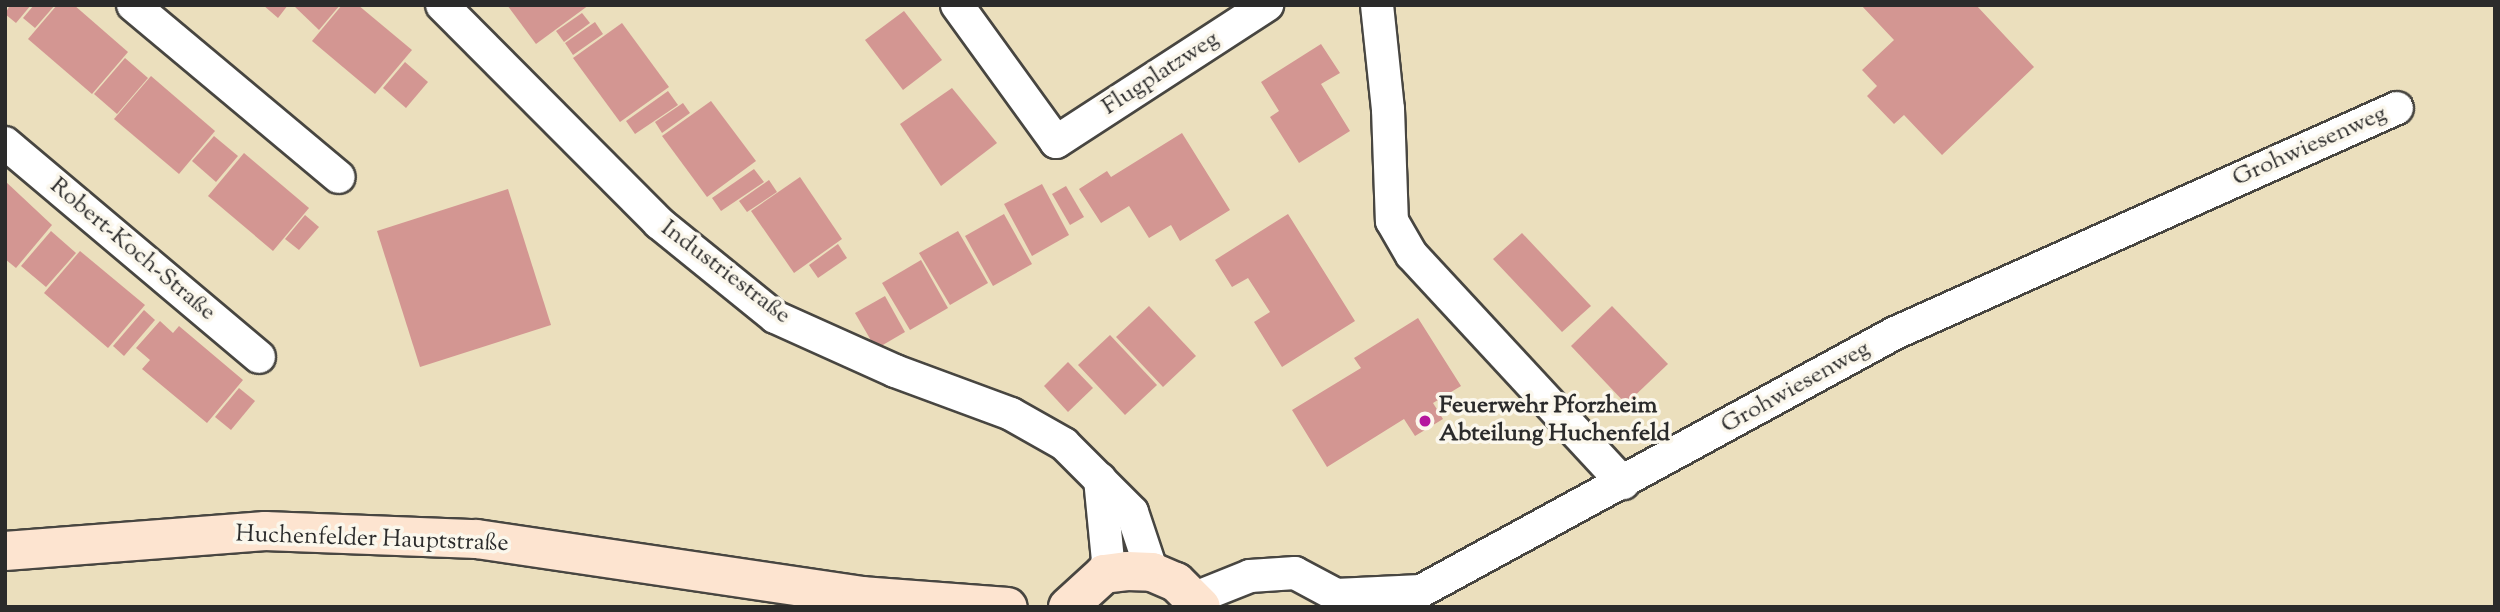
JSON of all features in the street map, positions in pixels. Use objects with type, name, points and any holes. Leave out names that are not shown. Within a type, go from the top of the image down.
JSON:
[{"type":"main road","name":"Huchenfelder Hauptstraße","points":[[5,551],[265,531],[477,540],[875,602],[1008,607]]},
{"type":"main road","points":[[1068,607],[1104,574],[1152,572],[1176,582],[1198,602]]},
{"type":"street","points":[[133,5],[339,177]]},
{"type":"street","name":"Industriestraße","points":[[442,5],[659,223],[775,317],[895,371],[1012,414],[1064,444],[1132,512],[1152,572]]},
{"type":"street","name":"Flugplatzweg","points":[[957,5],[1056,142],[1267,5]]},
{"type":"street","points":[[1377,5],[1388,109],[1392,221],[1412,255],[1623,483]]},
{"type":"street","name":"Grohwiesenweg","points":[[1198,602],[1250,576],[1295,573],[1336,595],[1421,591],[1895,333],[2397,108]]},
{"type":"street","name":"Robert-Koch-Straße","points":[[5,143],[259,357]]},
{"type":"street","points":[[1100,479],[1108,560],[1104,574]]},
{"type":"building","points":[[10,5],[31,5],[16,23],[5,14]]},
{"type":"building","points":[[34,5],[55,5],[35,28],[23,18]]},
{"type":"building","points":[[57,5],[74,5],[128,52],[92,94],[28,39]]},
{"type":"building","points":[[263,5],[288,5],[278,18]]},
{"type":"building","points":[[293,5],[340,5],[319,30]]},
{"type":"building","points":[[342,5],[358,5],[412,50],[375,94],[312,41]]},
{"type":"building","points":[[507,5],[589,5],[536,44]]},
{"type":"building","points":[[1861,5],[1976,5],[2034,67],[1942,155],[1904,115],[1894,124],[1867,96],[1877,86],[1862,70],[1894,40]]},
{"type":"building","points":[[904,11],[942,60],[903,90],[865,40]]},
{"type":"building","points":[[582,13],[590,23],[564,42],[556,31]]},
{"type":"building","points":[[595,22],[603,34],[573,55],[565,43]]},
{"type":"building","points":[[622,23],[669,87],[620,122],[573,58]]},
{"type":"building","points":[[1321,44],[1340,73],[1321,84],[1350,131],[1299,163],[1270,117],[1279,111],[1261,82]]},
{"type":"building","points":[[125,58],[148,78],[117,114],[94,94]]},
{"type":"building","points":[[405,62],[428,82],[406,108],[383,88]]},
{"type":"building","points":[[151,76],[215,131],[179,174],[114,119]]},
{"type":"building","points":[[952,88],[997,143],[941,186],[900,124]]},
{"type":"building","points":[[668,91],[678,105],[635,134],[626,121]]},
{"type":"building","points":[[711,101],[756,161],[707,197],[662,136]]},
{"type":"building","points":[[683,103],[690,113],[662,133],[655,122]]},
{"type":"building","points":[[1182,133],[1230,210],[1180,241],[1171,225],[1149,238],[1129,206],[1101,223],[1079,189],[1107,171],[1111,177]]},
{"type":"building","points":[[214,136],[238,156],[216,182],[192,161]]},
{"type":"building","points":[[244,153],[309,208],[273,251],[208,196]]},
{"type":"building","points":[[754,169],[764,182],[721,211],[712,198]]},
{"type":"building","points":[[800,177],[842,239],[794,273],[751,211]]},
{"type":"building","points":[[769,180],[777,192],[747,212],[739,201]]},
{"type":"building","points":[[5,181],[52,225],[16,268],[5,259]]},
{"type":"building","points":[[1042,184],[1069,235],[1032,256],[1004,204]]},
{"type":"building","points":[[1066,186],[1084,217],[1070,225],[1052,194]]},
{"type":"building","points":[[508,189],[551,325],[420,367],[377,231]]},
{"type":"building","points":[[1004,214],[1032,264],[993,286],[965,236]]},
{"type":"building","points":[[1288,214],[1355,321],[1282,367],[1254,322],[1270,312],[1248,278],[1232,287],[1215,260]]},
{"type":"building","points":[[305,215],[319,227],[299,250],[285,239]]},
{"type":"building","points":[[51,231],[76,253],[46,287],[21,266]]},
{"type":"building","points":[[958,231],[988,283],[950,305],[919,253]]},
{"type":"building","points":[[1522,233],[1591,306],[1562,332],[1493,259]]},
{"type":"building","points":[[838,244],[847,258],[818,278],[809,265]]},
{"type":"building","points":[[80,251],[145,305],[108,348],[44,293]]},
{"type":"building","points":[[921,260],[948,308],[910,330],[882,283]]},
{"type":"building","points":[[885,296],[905,332],[876,349],[855,313]]},
{"type":"building","points":[[1149,306],[1196,356],[1163,387],[1116,337]]},
{"type":"building","points":[[1612,306],[1668,364],[1626,404],[1571,346]]},
{"type":"building","points":[[144,310],[155,320],[124,356],[113,346]]},
{"type":"building","points":[[1418,318],[1461,386],[1433,403],[1443,419],[1415,436],[1404,419],[1327,467],[1292,410],[1361,368],[1354,358]]},
{"type":"building","points":[[160,321],[173,333],[179,326],[243,380],[207,423],[142,369],[150,360],[136,348]]},
{"type":"building","points":[[1110,335],[1157,385],[1125,415],[1078,365]]},
{"type":"building","points":[[1068,362],[1093,388],[1068,412],[1044,386]]},
{"type":"building","points":[[239,388],[255,401],[231,430],[215,417]]},
{"type":"place","name":"Feuerwehr Pforzheim Abteilung Huchenfeld","points":[[1425,421]]}]
